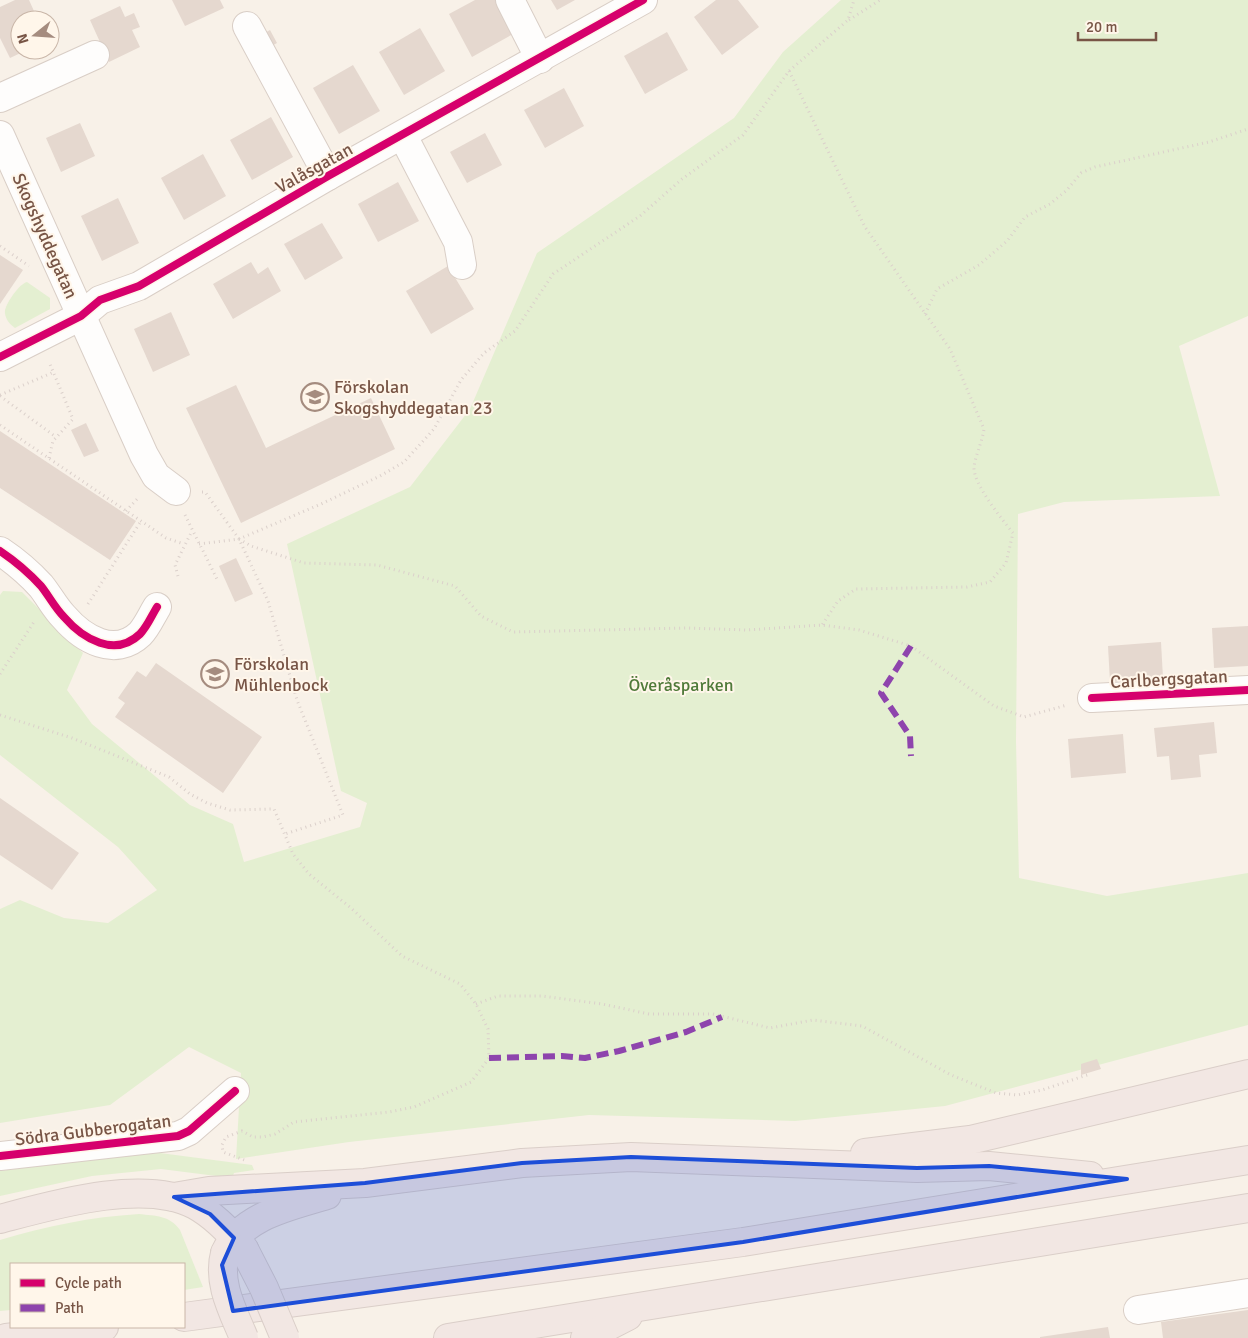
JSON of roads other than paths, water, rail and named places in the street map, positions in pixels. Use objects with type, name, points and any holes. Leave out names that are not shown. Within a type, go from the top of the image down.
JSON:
[{"type":"highway","points":[[800,1164],[862,1153],[970,1140],[1248,1074]]},
{"type":"highway","points":[[0,1219],[92,1198],[136,1194],[174,1197],[209,1191],[365,1183],[522,1163],[631,1157],[917,1168],[989,1166],[1127,1179]]},
{"type":"highway","points":[[185,1318],[743,1242],[1248,1160]]},
{"type":"highway","points":[[244,1338],[226,1293],[222,1265],[245,1228],[271,1214],[365,1183]]},
{"type":"highway","points":[[174,1197],[210,1214],[258,1274],[285,1338]]},
{"type":"highway","points":[[448,1338],[1248,1208]]},
{"type":"highway","points":[[585,1338],[653,1304]]},
{"type":"highway","points":[[6,1338],[95,1328]]},
{"type":"street","points":[[510,0],[540,59]]},
{"type":"street","name":"Valåsgatan","points":[[0,357],[81,316],[100,300],[140,286],[328,176],[403,136],[642,0]]},
{"type":"street","points":[[247,26],[328,176]]},
{"type":"street","points":[[0,98],[95,55]]},
{"type":"street","name":"Skogshyddegatan","points":[[0,135],[144,455],[156,476],[176,491]]},
{"type":"street","points":[[403,136],[458,242],[462,266]]},
{"type":"street","points":[[0,551],[20,567],[50,599],[65,619],[97,643],[108,646],[120,645],[140,634],[157,607]]},
{"type":"street","name":"Carlbergsgatan","points":[[1092,698],[1248,690]]},
{"type":"street","name":"Södra Gubberogatan","points":[[0,1156],[178,1136],[189,1131],[235,1091]]},
{"type":"street","points":[[1138,1310],[1248,1292]]},
{"type":"place","name":"Förskolan Skogshyddegatan 23","points":[[315,397]]},
{"type":"place","name":"Förskolan Mühlenbock","points":[[215,674]]},
{"type":"park label","name":"Överåsparken","points":[[681,685]]}]
